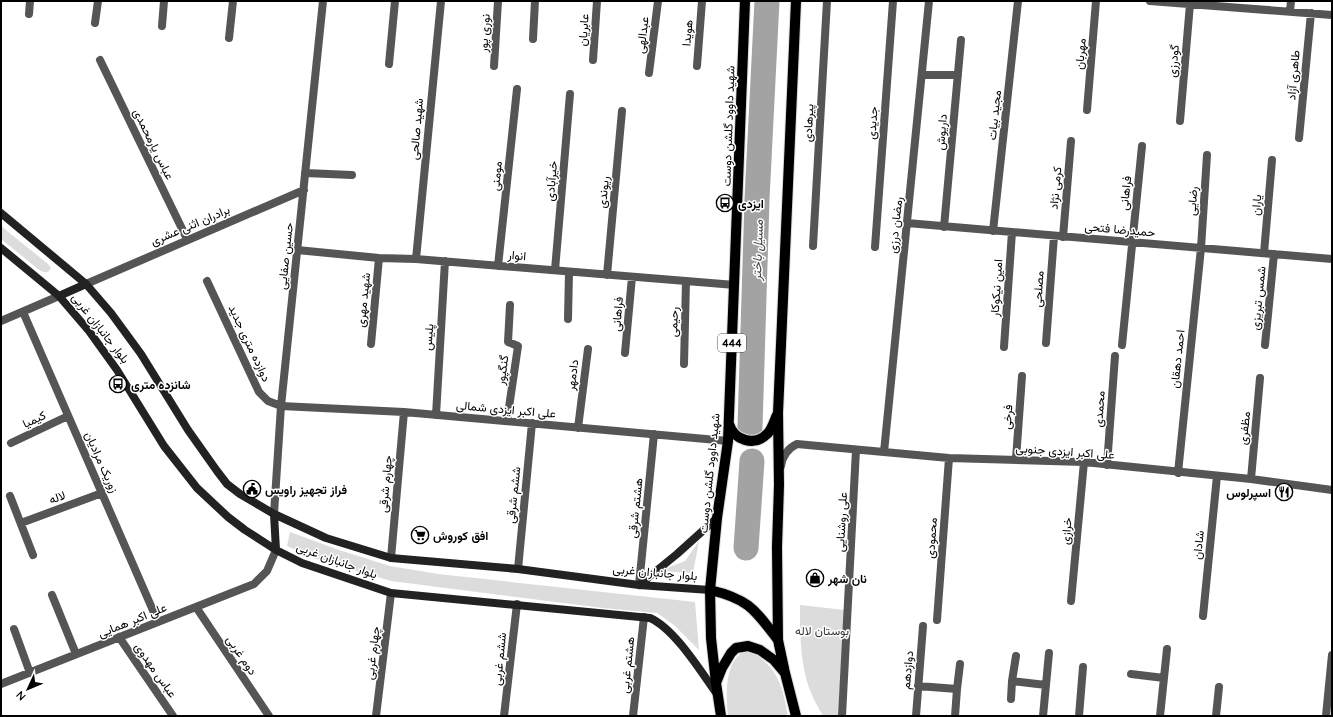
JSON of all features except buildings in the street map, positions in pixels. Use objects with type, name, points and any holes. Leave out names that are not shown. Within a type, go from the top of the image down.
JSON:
[{"type":"main road","name":"شهید داوود گلشن دوست","points":[[721,716],[711,638],[710,590],[717,518],[728,441],[746,1]]},
{"type":"main road","points":[[796,716],[778,640],[777,547],[779,485],[778,413],[797,3]]},
{"type":"main road","name":"بلوار جانبازان غربی","points":[[1,213],[86,284],[112,313],[141,354],[188,430],[217,471],[228,484],[240,494],[274,514],[326,538],[391,558],[518,569],[639,584],[710,590]]},
{"type":"main road","name":"بلوار جانبازان غربی","points":[[1,248],[59,296],[89,330],[117,370],[164,446],[197,488],[228,518],[276,550],[302,563],[391,593],[644,617],[660,622],[679,643],[718,695]]},
{"type":"main road","points":[[59,296],[86,284]]},
{"type":"main road","points":[[728,418],[731,429],[735,435],[741,439],[755,441],[768,434],[778,413]]},
{"type":"main road","points":[[274,514],[276,550]]},
{"type":"main road","points":[[639,584],[677,554],[717,518]]},
{"type":"main road","points":[[710,590],[738,598],[748,605],[757,612],[778,640]]},
{"type":"main road","points":[[716,683],[722,668],[731,653],[736,648],[744,646],[753,647],[760,650],[774,660],[785,673]]},
{"type":"main road","points":[[792,699],[804,716]]},
{"type":"street","points":[[29,14],[30,1]]},
{"type":"street","points":[[95,23],[98,1]]},
{"type":"street","points":[[162,26],[164,1]]},
{"type":"street","points":[[229,38],[233,1]]},
{"type":"street","name":"حسین صفایی","points":[[274,514],[281,406],[323,1]]},
{"type":"street","points":[[389,64],[395,1]]},
{"type":"street","name":"شهید صالحی","points":[[416,259],[441,1]]},
{"type":"street","name":"نوری پور","points":[[494,66],[498,1]]},
{"type":"street","points":[[533,39],[535,1]]},
{"type":"street","name":"عابریان","points":[[593,60],[597,1]]},
{"type":"street","name":"عبدالهی","points":[[649,73],[658,1]]},
{"type":"street","name":"هویدا","points":[[697,66],[702,1]]},
{"type":"street","name":"پیرهادی","points":[[813,246],[827,1]]},
{"type":"street","name":"جدیدی","points":[[875,247],[893,1]]},
{"type":"street","name":"رمضان درزی","points":[[884,452],[929,1]]},
{"type":"street","name":"مجید بیات","points":[[993,231],[1018,1]]},
{"type":"street","name":"مهربان","points":[[1087,110],[1096,1]]},
{"type":"street","points":[[1150,1],[1196,3],[1332,15]]},
{"type":"street","points":[[1290,12],[1291,1]]},
{"type":"street","name":"گودرزی","points":[[1180,121],[1196,3]]},
{"type":"street","name":"طاهری آزاد","points":[[1299,138],[1311,13]]},
{"type":"street","name":"داریوش","points":[[944,226],[961,40]]},
{"type":"street","name":"عباس یارمحمدی","points":[[100,60],[187,239]]},
{"type":"street","points":[[922,74],[958,75]]},
{"type":"street","name":"مومنی","points":[[498,266],[517,89]]},
{"type":"street","name":"خیرآبادی","points":[[555,270],[570,94]]},
{"type":"street","name":"ریوندی","points":[[607,275],[622,111]]},
{"type":"street","name":"کرمی نژاد","points":[[1063,236],[1071,141]]},
{"type":"street","name":"فراهانی","points":[[1132,242],[1142,146]]},
{"type":"street","name":"رضایی","points":[[1201,248],[1207,155]]},
{"type":"street","name":"یاران","points":[[1264,253],[1272,160]]},
{"type":"street","points":[[305,173],[352,175]]},
{"type":"street","name":"برادران اثنی عشری","points":[[86,284],[187,239],[304,190]]},
{"type":"street","name":"حمیدرضا فتحی","points":[[907,223],[1332,259]]},
{"type":"street","name":"امین نیکوکار","points":[[1004,346],[1012,232]]},
{"type":"street","name":"مصلحی","points":[[1046,343],[1054,236]]},
{"type":"street","points":[[1122,345],[1132,242]]},
{"type":"street","name":"احمد دهقان","points":[[1178,473],[1201,248]]},
{"type":"street","name":"انوار","points":[[297,250],[379,258],[445,261],[735,285]]},
{"type":"street","name":"شمس تبریزی","points":[[1265,345],[1274,254]]},
{"type":"street","name":"شهید مهری","points":[[370,344],[379,258]]},
{"type":"street","name":"پلیس","points":[[436,415],[445,261]]},
{"type":"street","points":[[568,319],[569,272]]},
{"type":"street","name":"فراهانی","points":[[625,353],[632,277]]},
{"type":"street","name":"دوازده متری جدید","points":[[207,281],[259,392],[268,400],[281,406]]},
{"type":"street","name":"رحیمی","points":[[684,364],[686,281]]},
{"type":"street","points":[[1,321],[59,296]]},
{"type":"street","name":"گنگپور","points":[[507,421],[518,346],[508,342],[510,305]]},
{"type":"street","name":"زوریک مرادیان","points":[[23,312],[158,622]]},
{"type":"street","name":"دادمهر","points":[[578,428],[588,349]]},
{"type":"street","name":"محمدی","points":[[1107,465],[1115,356]]},
{"type":"street","name":"فرخی","points":[[1016,459],[1022,376]]},
{"type":"street","name":"مظفری","points":[[1251,479],[1260,378]]},
{"type":"street","name":"علی اکبر ایزدی شمالی","points":[[281,406],[404,412],[728,441]]},
{"type":"street","name":"چهارم شرقی","points":[[391,558],[404,412]]},
{"type":"street","name":"کیمیا","points":[[11,444],[68,416]]},
{"type":"street","name":"ششم شرقی","points":[[518,569],[532,423]]},
{"type":"street","name":"هشتم شرقی","points":[[639,584],[654,434]]},
{"type":"street","name":"علی اکبر ایزدی جنوبی","points":[[779,485],[781,461],[789,449],[796,444],[948,458],[1084,462],[1178,473],[1251,479],[1332,490]]},
{"type":"street","name":"علی روشنایی","points":[[842,716],[856,450]]},
{"type":"street","name":"محمودی","points":[[937,620],[948,458]]},
{"type":"street","name":"خرازی","points":[[1071,601],[1084,462]]},
{"type":"street","name":"شادان","points":[[1203,616],[1217,476]]},
{"type":"street","name":"لاله","points":[[21,523],[102,493]]},
{"type":"street","points":[[10,496],[33,555]]},
{"type":"street","name":"علی اکبر همایی","points":[[1,684],[254,584],[268,571],[276,550]]},
{"type":"street","name":"چهارم غربی","points":[[376,716],[391,593]]},
{"type":"street","points":[[52,595],[76,654]]},
{"type":"street","name":"ششم غربی","points":[[504,716],[517,604]]},
{"type":"street","name":"دوم غربی","points":[[196,607],[269,716]]},
{"type":"street","name":"هشتم غربی","points":[[633,716],[644,617]]},
{"type":"street","name":"دوازدهم","points":[[916,716],[923,626]]},
{"type":"street","points":[[14,629],[30,673]]},
{"type":"street","name":"عباس مهدوی","points":[[119,638],[173,716]]},
{"type":"street","points":[[1160,716],[1167,649]]},
{"type":"street","points":[[1043,716],[1049,653]]},
{"type":"street","points":[[1011,699],[1016,656]]},
{"type":"street","points":[[1326,716],[1332,656]]},
{"type":"street","points":[[955,716],[960,664]]},
{"type":"street","points":[[1079,716],[1083,667]]},
{"type":"street","points":[[1131,674],[1164,678]]},
{"type":"street","points":[[1012,681],[1046,685]]},
{"type":"street","points":[[918,686],[957,689]]},
{"type":"street","points":[[1216,716],[1219,687]]},
{"type":"green space","points":[[1,226],[48,264],[51,268],[48,272],[43,272],[38,269],[1,239]]},
{"type":"green space","points":[[290,532],[339,550],[390,566],[438,574],[695,602],[699,650],[674,625],[657,613],[603,608],[391,581],[314,558],[287,546]]},
{"type":"green space","points":[[699,541],[693,573],[659,571],[685,561]]},
{"type":"green space","name":"بوستان لاله","points":[[800,605],[845,610],[838,716],[823,716],[809,688],[802,657]]},
{"type":"green space","points":[[743,652],[750,652],[758,655],[775,674],[781,687],[788,716],[728,716],[727,691],[729,672],[732,664]]},
{"type":"waterway","name":"مسیل باختر","points":[[750,427],[757,199],[767,1]]},
{"type":"waterway","name":"مسیل باختر","points":[[746,548],[752,461]]},
{"type":"place","name":"ایزدی","points":[[725,203]]},
{"type":"place","name":"شانزده متری","points":[[118,384]]},
{"type":"place","name":"فراز تجهیز راویس","points":[[252,489]]},
{"type":"place","name":"اسپرلوس","points":[[1284,492]]},
{"type":"place","name":"افق کوروش","points":[[420,535]]},
{"type":"place","name":"نان شهر","points":[[815,578]]}]
